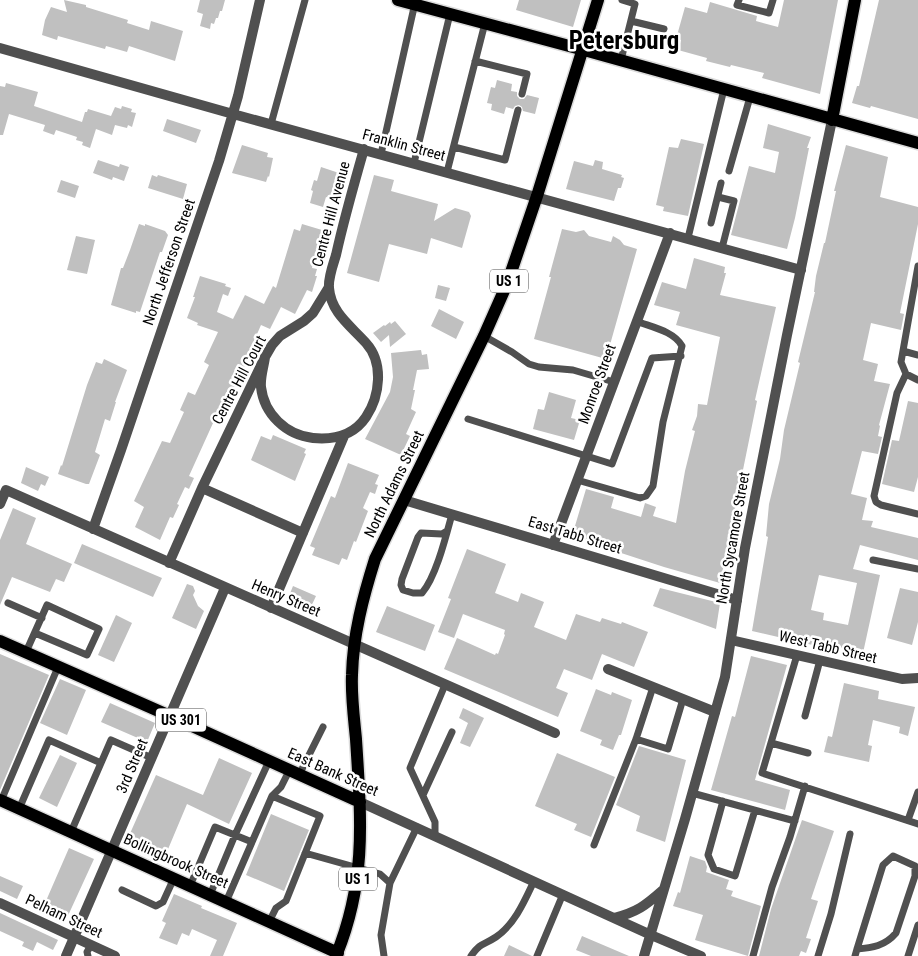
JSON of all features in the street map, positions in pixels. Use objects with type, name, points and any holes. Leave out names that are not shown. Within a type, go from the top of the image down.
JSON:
[{"type":"main road","points":[[398,0],[415,2],[450,14],[918,143]]},
{"type":"main road","name":"US 1","points":[[584,50],[598,0]]},
{"type":"main road","points":[[832,120],[855,0]]},
{"type":"main road","name":"North Adams Street","points":[[337,954],[351,911],[359,869],[360,802],[351,676],[354,643],[362,598],[375,560],[508,284],[584,50]]},
{"type":"main road","name":"East Bank Street","points":[[0,641],[360,802]]},
{"type":"main road","name":"Bollingbrook Street","points":[[0,802],[174,878],[337,954]]},
{"type":"street","name":"North Jefferson Street","points":[[93,529],[122,450],[219,161],[233,114],[260,0]]},
{"type":"street","name":"Franklin Street","points":[[0,48],[801,270]]},
{"type":"street","name":"North Sycamore Street","points":[[644,956],[724,677],[755,500],[832,120]]},
{"type":"street","name":"Centre Hill Avenue","points":[[329,287],[342,229],[364,149]]},
{"type":"street","name":"Monroe Street","points":[[553,545],[670,233]]},
{"type":"street","name":"Centre Hill Court","points":[[169,563],[202,488],[265,357],[280,336],[314,313],[329,287]]},
{"type":"street","points":[[265,357],[261,385],[263,398],[268,410],[286,429],[309,438],[325,439],[344,436],[363,421],[372,409],[378,390],[378,370],[368,345],[339,314],[331,301],[329,287]]},
{"type":"street","points":[[271,608],[344,436]]},
{"type":"street","points":[[202,488],[303,533]]},
{"type":"street","name":"Henry Street","points":[[0,504],[6,490],[555,733]]},
{"type":"street","name":"East Tabb Street","points":[[404,500],[737,600]]},
{"type":"street","name":"3rd Street","points":[[66,956],[225,588]]},
{"type":"street","name":"West Tabb Street","points":[[731,640],[902,679],[918,678]]},
{"type":"street","points":[[608,669],[715,712]]},
{"type":"street","name":"East Bank Street","points":[[360,802],[701,956]]},
{"type":"street","points":[[614,918],[646,906],[664,889]]},
{"type":"street","name":"Pelham Street","points":[[0,903],[115,956]]},
{"type":"lane","points":[[271,124],[305,0]]},
{"type":"lane","points":[[621,60],[635,4],[622,0]]},
{"type":"lane","points":[[739,0],[738,5],[769,13],[773,0]]},
{"type":"lane","points":[[381,154],[415,2]]},
{"type":"lane","points":[[414,163],[450,14]]},
{"type":"lane","points":[[631,21],[664,29]]},
{"type":"lane","points":[[447,172],[485,23]]},
{"type":"lane","points":[[475,60],[527,74],[522,94]]},
{"type":"lane","points":[[688,238],[724,89]]},
{"type":"lane","points":[[728,171],[750,97]]},
{"type":"lane","points":[[454,147],[505,160],[518,110]]},
{"type":"lane","points":[[711,223],[722,183]]},
{"type":"lane","points":[[718,197],[734,201],[722,248]]},
{"type":"lane","points":[[918,266],[901,362],[906,374],[918,380]]},
{"type":"lane","points":[[577,480],[640,498],[646,496],[653,486],[663,422],[682,346],[679,340],[672,335],[636,321]]},
{"type":"lane","points":[[484,336],[529,364],[539,368],[573,370],[614,382]]},
{"type":"lane","points":[[902,351],[918,355]]},
{"type":"lane","points":[[468,419],[612,464],[652,358],[681,356]]},
{"type":"lane","points":[[906,374],[897,393],[874,496],[876,502],[882,505],[918,514]]},
{"type":"lane","points":[[448,531],[442,534],[421,533],[418,537],[402,579],[401,585],[404,590],[422,594],[427,587],[448,531],[452,514]]},
{"type":"lane","points":[[873,560],[918,569]]},
{"type":"lane","points":[[8,604],[42,618]]},
{"type":"lane","points":[[26,652],[47,605],[99,628],[87,655],[35,633]]},
{"type":"lane","points":[[797,655],[762,773],[918,824]]},
{"type":"lane","points":[[804,716],[820,660]]},
{"type":"lane","points":[[0,802],[58,667]]},
{"type":"lane","points":[[436,836],[435,822],[410,768],[444,685]]},
{"type":"lane","points":[[594,845],[636,739],[653,687]]},
{"type":"lane","points":[[636,739],[668,749],[683,699]]},
{"type":"lane","points":[[226,902],[272,796],[294,773],[323,727]]},
{"type":"lane","points":[[424,795],[452,732]]},
{"type":"lane","points":[[19,809],[49,740],[101,763]]},
{"type":"lane","points":[[71,832],[111,740],[152,758]]},
{"type":"lane","points":[[771,743],[808,753]]},
{"type":"lane","points":[[210,895],[268,761]]},
{"type":"lane","points":[[752,956],[805,786]]},
{"type":"lane","points":[[908,820],[918,792]]},
{"type":"lane","points":[[692,793],[795,821]]},
{"type":"lane","points":[[269,922],[276,908],[286,901],[320,816],[272,796]]},
{"type":"lane","points":[[723,801],[708,855],[714,869],[735,876],[755,810]]},
{"type":"lane","points":[[190,886],[215,827],[252,842]]},
{"type":"lane","points":[[384,956],[381,935],[390,883],[417,827]]},
{"type":"lane","points":[[818,956],[831,914],[850,834]]},
{"type":"lane","points":[[305,853],[380,874],[390,883]]},
{"type":"lane","points":[[893,856],[916,866],[915,876],[896,933],[890,940],[874,948],[856,953],[883,865],[893,856]]},
{"type":"lane","points":[[122,890],[156,906],[163,902],[174,878]]},
{"type":"lane","points":[[471,956],[479,946],[496,937],[510,924],[534,880]]},
{"type":"lane","points":[[537,956],[562,894]]},
{"type":"lane","points":[[908,956],[918,925]]},
{"type":"lane","points":[[88,956],[87,952],[91,945]]},
{"type":"building","points":[[64,0],[86,5],[86,7],[128,20],[127,23],[149,30],[151,21],[183,31],[175,61],[129,46],[127,52],[106,46],[105,49],[58,36],[57,40],[42,35],[45,20],[51,7],[67,12]]},
{"type":"building","points":[[200,0],[225,0],[222,11],[220,11],[214,24],[211,23],[210,29],[200,26],[203,14],[197,12]]},
{"type":"building","points":[[519,0],[581,0],[573,27],[516,10]]},
{"type":"building","points":[[784,0],[838,0],[820,94],[762,78],[764,73],[706,61],[707,58],[678,50],[681,40],[676,39],[685,7],[707,13],[710,2],[757,16],[756,21],[778,27]]},
{"type":"building","points":[[879,0],[918,0],[918,119],[871,106],[870,108],[852,103],[857,86],[859,86]]},
{"type":"building","points":[[497,80],[512,84],[511,91],[517,92],[517,96],[520,99],[524,99],[527,95],[539,98],[535,114],[523,111],[519,105],[513,109],[506,107],[504,114],[491,110],[492,104],[487,103],[491,87],[495,88]]},
{"type":"building","points":[[6,83],[38,92],[34,106],[82,122],[88,109],[111,116],[115,107],[121,109],[122,106],[132,109],[131,112],[136,113],[132,127],[128,125],[127,128],[115,125],[112,135],[96,129],[90,148],[82,145],[83,142],[76,140],[77,137],[56,130],[54,135],[43,131],[45,125],[9,114],[3,135],[0,135],[0,86],[5,87]]},
{"type":"building","points":[[167,119],[201,130],[196,143],[163,131]]},
{"type":"building","points":[[768,124],[811,137],[807,148],[809,148],[787,249],[731,235],[749,166],[775,173],[779,152],[763,148]]},
{"type":"building","points":[[681,139],[704,144],[688,216],[663,211],[664,207],[656,205],[669,147],[678,148]]},
{"type":"building","points":[[242,145],[268,153],[267,157],[273,158],[266,182],[232,173]]},
{"type":"building","points":[[846,145],[888,157],[880,197],[918,207],[918,224],[900,313],[904,314],[901,330],[871,323],[863,360],[878,364],[874,381],[890,384],[879,425],[878,436],[882,437],[878,454],[862,451],[851,494],[867,498],[862,520],[873,521],[871,527],[918,538],[918,560],[860,545],[853,569],[880,575],[863,653],[818,642],[817,646],[752,631],[768,537],[766,536],[769,504],[800,363],[798,362],[815,292],[816,276],[836,191],[834,191]],"holes":[[[819,575],[857,583],[848,625],[823,620],[824,613],[811,610]]]},
{"type":"building","points":[[98,160],[119,167],[120,164],[129,167],[124,181],[113,177],[112,180],[93,173]]},
{"type":"building","points":[[595,160],[603,162],[602,169],[622,175],[621,177],[624,178],[621,188],[618,188],[614,201],[566,189],[574,161],[593,166]]},
{"type":"building","points":[[321,167],[339,173],[332,199],[326,197],[323,207],[310,203],[314,180],[317,181]]},
{"type":"building","points":[[152,175],[187,184],[183,199],[148,188]]},
{"type":"building","points":[[374,175],[394,180],[391,191],[438,204],[434,221],[455,208],[469,212],[471,216],[462,248],[431,238],[427,254],[389,244],[379,282],[347,273]]},
{"type":"building","points":[[61,180],[79,186],[75,198],[57,192]]},
{"type":"building","points":[[139,224],[145,226],[145,224],[165,231],[168,235],[162,252],[160,252],[140,312],[136,311],[136,313],[111,305],[121,268],[123,268]]},
{"type":"building","points":[[302,224],[322,230],[312,268],[317,269],[315,276],[317,276],[312,292],[307,290],[295,314],[281,307],[270,329],[261,325],[247,357],[249,357],[230,397],[228,397],[226,402],[223,401],[189,476],[194,478],[189,489],[185,487],[173,518],[170,517],[160,540],[135,527],[144,507],[134,501],[162,441],[170,443],[184,412],[180,410],[188,392],[195,395],[209,365],[204,362],[218,332],[197,325],[198,323],[187,318],[200,276],[226,284],[225,286],[231,288],[228,296],[223,294],[217,312],[233,319],[245,295],[264,304],[273,286],[276,288],[294,229],[300,231]]},
{"type":"building","points":[[562,229],[576,232],[584,230],[589,236],[611,242],[613,236],[624,245],[637,249],[606,359],[534,339]]},
{"type":"building","points":[[76,236],[95,240],[87,274],[67,270]]},
{"type":"building","points":[[694,258],[725,267],[724,273],[726,273],[720,295],[776,307],[755,400],[757,401],[720,583],[664,567],[615,551],[616,549],[572,536],[586,489],[614,497],[611,508],[641,517],[645,503],[656,507],[653,516],[676,523],[685,471],[695,431],[692,430],[697,416],[698,404],[707,405],[720,337],[676,325],[680,312],[654,305],[662,282],[686,289]]},
{"type":"building","points":[[438,285],[450,288],[446,301],[435,298]]},
{"type":"building","points":[[439,309],[464,322],[456,339],[431,326]]},
{"type":"building","points":[[395,321],[406,334],[390,347],[389,335],[381,342],[373,333],[384,325]]},
{"type":"building","points":[[421,350],[422,355],[427,354],[429,369],[417,370],[411,409],[416,412],[406,434],[410,436],[401,455],[365,439],[390,392],[393,377],[391,353]]},
{"type":"building","points":[[104,359],[127,370],[110,421],[105,419],[95,452],[100,455],[89,484],[86,484],[58,474],[96,362],[102,364]]},
{"type":"building","points":[[549,392],[576,400],[571,418],[580,420],[574,440],[533,429],[538,409],[544,410]]},
{"type":"building","points":[[908,401],[918,403],[918,477],[914,492],[882,484],[892,440],[899,441]]},
{"type":"building","points":[[273,435],[306,449],[304,453],[306,454],[295,481],[251,460],[261,436],[271,440]]},
{"type":"building","points":[[348,463],[379,475],[375,484],[378,485],[375,494],[370,492],[363,508],[368,511],[356,542],[354,541],[347,560],[342,558],[339,565],[312,555],[315,548],[310,546],[331,496],[335,498]]},
{"type":"building","points":[[26,467],[49,477],[45,486],[41,484],[38,491],[21,483]]},
{"type":"building","points":[[13,508],[36,518],[26,544],[72,564],[64,582],[56,579],[50,592],[12,577],[0,605],[0,540]]},
{"type":"building","points":[[82,544],[162,578],[153,597],[74,563]]},
{"type":"building","points":[[467,549],[506,564],[495,593],[518,602],[521,593],[544,602],[534,627],[566,640],[576,614],[600,622],[602,618],[621,624],[622,622],[648,632],[634,667],[602,654],[592,680],[564,669],[556,688],[568,693],[558,717],[444,669],[457,638],[495,655],[496,653],[498,654],[505,635],[505,630],[463,614],[454,638],[438,632],[451,599],[448,598]]},
{"type":"building","points":[[187,584],[193,586],[195,591],[193,595],[198,606],[204,611],[196,629],[172,618]]},
{"type":"building","points":[[293,586],[316,596],[309,611],[287,601]]},
{"type":"building","points":[[660,588],[720,603],[716,629],[653,606]]},
{"type":"building","points":[[900,588],[918,592],[918,622],[912,645],[887,638]]},
{"type":"building","points":[[387,606],[435,625],[425,651],[376,632]]},
{"type":"building","points":[[116,615],[132,623],[114,662],[98,655]]},
{"type":"building","points":[[0,654],[49,675],[0,790]]},
{"type":"building","points":[[751,656],[787,665],[755,780],[790,790],[785,810],[711,790],[732,716],[735,717]]},
{"type":"building","points":[[60,679],[86,690],[67,735],[40,723]]},
{"type":"building","points":[[844,683],[879,691],[878,699],[915,707],[908,736],[899,733],[900,727],[873,720],[868,745],[872,746],[869,762],[824,752],[828,736],[832,737]]},
{"type":"building","points":[[596,689],[611,695],[612,692],[632,700],[621,735],[619,735],[613,750],[600,745],[602,740],[580,731]]},
{"type":"building","points":[[110,703],[155,723],[147,742],[101,722]]},
{"type":"building","points":[[463,708],[484,718],[470,747],[460,743],[468,723],[459,718]]},
{"type":"building","points":[[639,746],[686,760],[665,842],[636,831],[640,816],[616,805]]},
{"type":"building","points":[[557,753],[615,777],[591,837],[574,830],[577,824],[535,806]]},
{"type":"building","points":[[60,755],[77,763],[57,807],[39,798]]},
{"type":"building","points":[[219,758],[252,773],[229,824],[187,804],[166,854],[128,838],[156,775],[203,795]]},
{"type":"building","points":[[271,814],[309,830],[284,891],[246,875]]},
{"type":"building","points":[[802,820],[834,831],[811,899],[818,901],[806,938],[811,939],[806,953],[801,951],[799,956],[759,956],[771,909]]},
{"type":"building","points":[[69,848],[94,859],[66,920],[42,910]]},
{"type":"building","points":[[690,856],[705,861],[706,872],[729,880],[726,889],[733,891],[731,896],[761,906],[748,956],[695,940],[703,915],[673,906],[678,892],[680,893]]},
{"type":"building","points":[[0,876],[23,886],[17,899],[0,891]]},
{"type":"building","points":[[174,894],[237,923],[223,956],[210,956],[217,940],[192,929],[189,936],[182,933],[177,945],[159,938],[166,923],[162,921]]},
{"type":"building","points":[[0,913],[58,940],[53,950],[37,942],[33,951],[22,946],[24,942],[0,931]]},
{"type":"building","points":[[582,936],[629,956],[591,956],[576,950]]},
{"type":"building","points":[[509,945],[532,956],[504,956]]},
{"type":"district","name":"Petersburg","points":[[624,40]]}]
